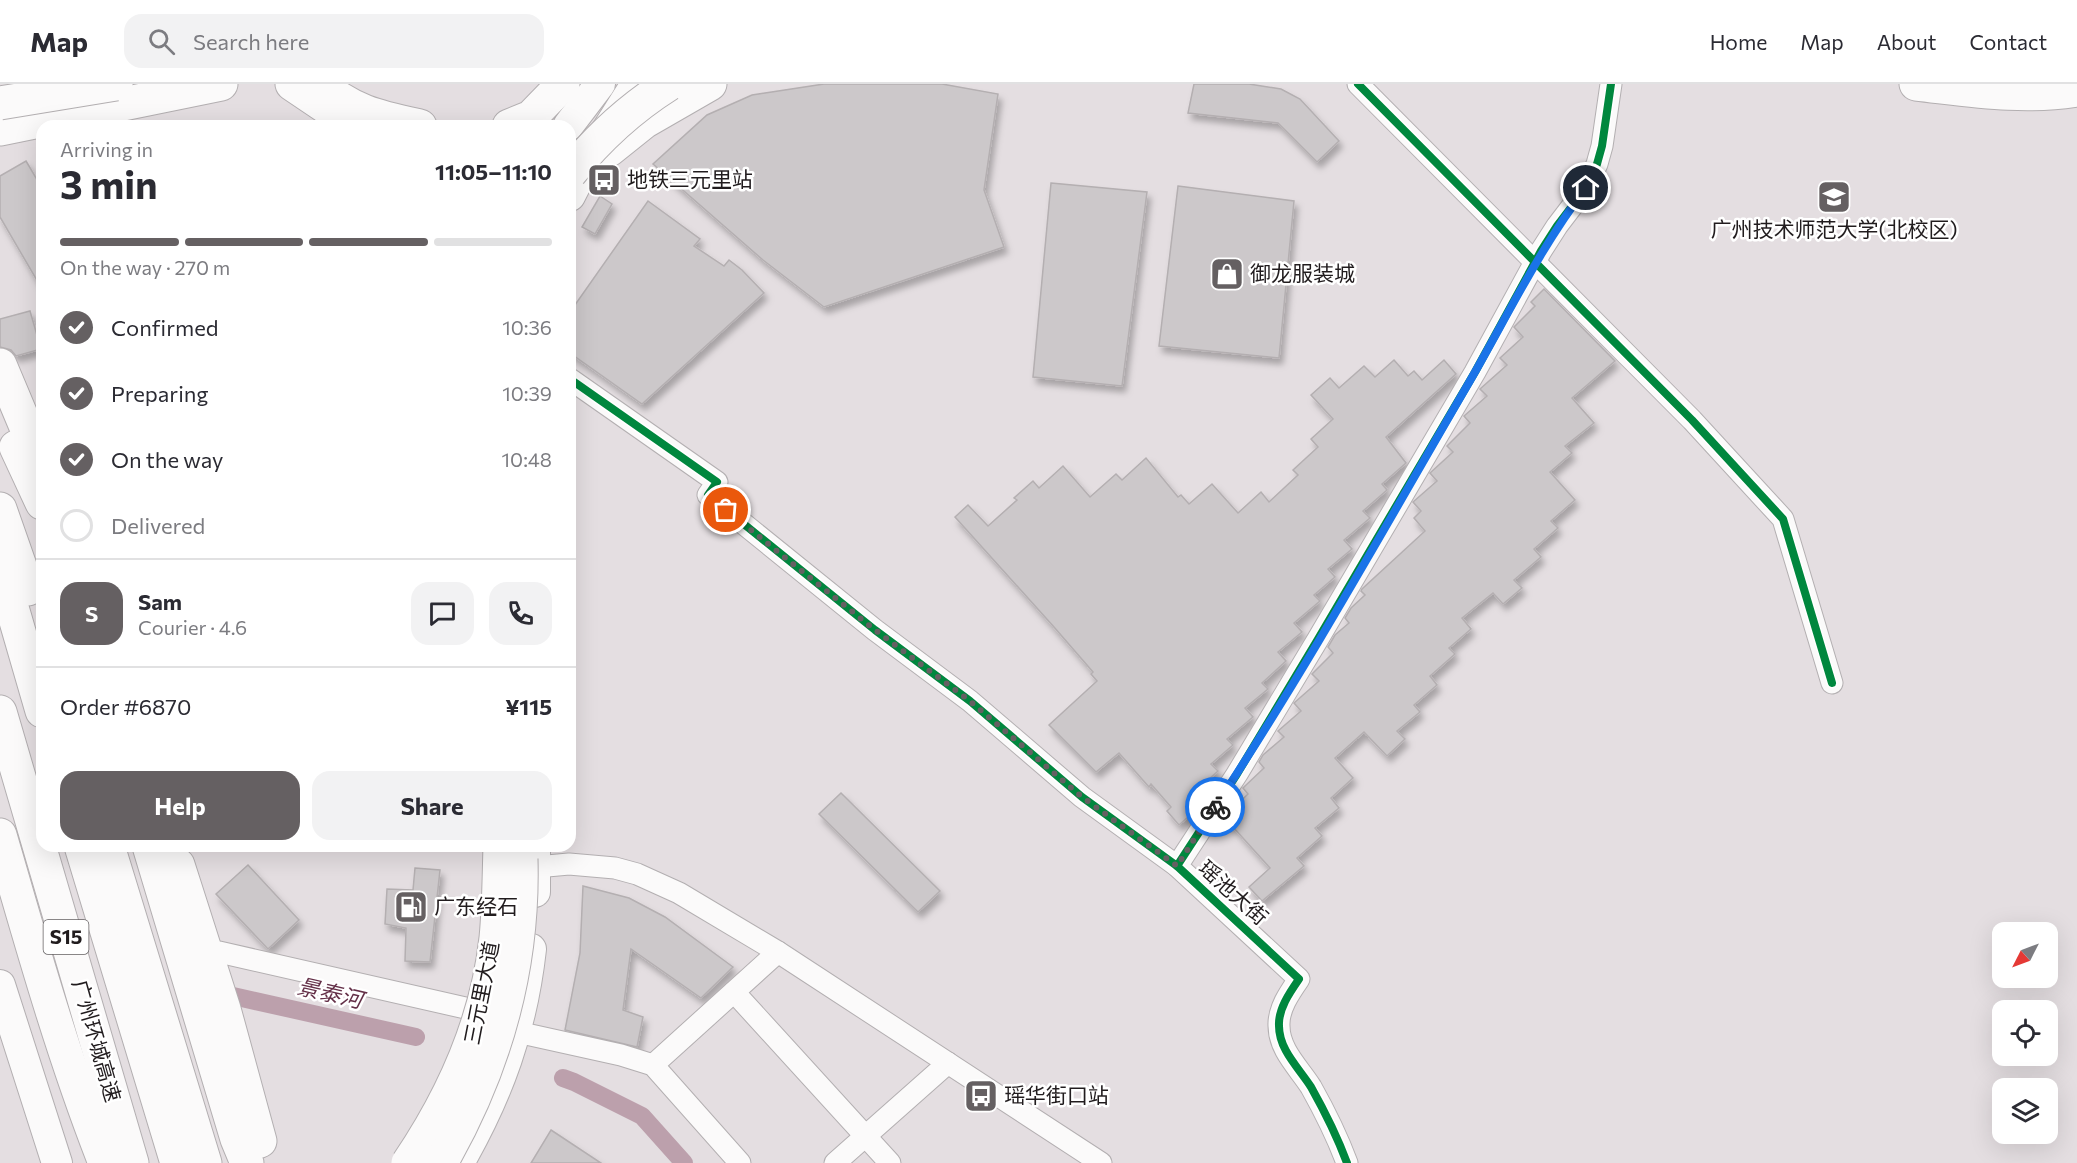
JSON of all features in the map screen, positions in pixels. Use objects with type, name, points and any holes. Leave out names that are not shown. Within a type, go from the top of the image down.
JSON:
[{"type":"main road","points":[[0,129],[21,111],[70,84]]},
{"type":"main road","points":[[0,103],[116,84]]},
{"type":"main road","points":[[39,101],[82,104],[106,102],[208,84]]},
{"type":"main road","points":[[44,120],[221,84]]},
{"type":"main road","points":[[292,84],[344,120]]},
{"type":"main road","points":[[320,84],[345,103],[368,114],[394,120]]},
{"type":"main road","points":[[524,120],[531,117],[563,84]]},
{"type":"main road","points":[[558,120],[574,84]]},
{"type":"main road","points":[[573,120],[600,84]]},
{"type":"main road","points":[[576,177],[636,84]]},
{"type":"main road","points":[[576,177],[605,134],[630,111],[668,84]]},
{"type":"main road","points":[[576,178],[644,122],[710,84]]},
{"type":"main road","points":[[1916,84],[2013,94],[2046,94],[2077,90]]},
{"type":"main road","points":[[0,129],[36,122]]},
{"type":"main road","points":[[0,365],[36,451]]},
{"type":"main road","points":[[0,422],[23,458],[36,489]]},
{"type":"main road","points":[[0,509],[36,613]]},
{"type":"main road","points":[[0,566],[36,690]]},
{"type":"main road","name":"广州环城高速","points":[[0,712],[36,835]]},
{"type":"main road","points":[[0,836],[76,1085],[105,1163]]},
{"type":"main road","name":"广州环城高速","points":[[41,852],[132,1163]]},
{"type":"main road","name":"广州环城高速","points":[[83,852],[177,1163]]},
{"type":"main road","points":[[110,852],[205,1163]]},
{"type":"main road","points":[[151,852],[234,1128],[247,1163]]},
{"type":"main road","points":[[173,852],[224,1009],[259,1135],[264,1163]]},
{"type":"main road","points":[[408,1163],[452,1090],[468,1054],[480,1016],[514,852]]},
{"type":"main road","points":[[441,1163],[464,1123],[483,1077],[511,988],[521,916],[514,852]]},
{"type":"main road","name":"三元里大道","points":[[417,1163],[467,1063],[483,1012],[494,922],[514,852]]},
{"type":"main road","name":"三元里大道","points":[[459,1163],[493,1097],[517,1032],[528,973],[514,852]]},
{"type":"main road","points":[[0,886],[92,1163]]},
{"type":"main road","points":[[0,985],[57,1163]]},
{"type":"street","points":[[1358,84],[1692,420],[1783,519],[1832,683]]},
{"type":"street","name":"瑶池大街","points":[[1347,1163],[1336,1132],[1309,1085],[1287,1053],[1282,1040],[1279,1026],[1280,1016],[1285,1002],[1299,979],[1177,866],[1237,774],[1318,639],[1469,382],[1557,226],[1586,188],[1602,146],[1611,84]]},
{"type":"street","points":[[576,383],[717,482],[708,495],[875,630],[970,701],[1082,797],[1177,866]]},
{"type":"street","points":[[518,852],[569,864],[595,865],[637,874],[679,892],[778,952],[1101,1163]]},
{"type":"street","points":[[219,952],[483,1012]]},
{"type":"street","points":[[653,1065],[778,952]]},
{"type":"street","points":[[734,992],[890,1163]]},
{"type":"street","points":[[517,1032],[621,1055],[653,1065],[740,1163]]},
{"type":"street","points":[[835,1163],[948,1063]]},
{"type":"building","points":[[824,84],[942,84],[998,94],[984,190],[1004,247],[824,307],[763,260],[653,164],[707,115],[752,95]]},
{"type":"building","points":[[1194,84],[1249,84],[1281,89],[1300,99],[1339,141],[1317,162],[1278,123],[1188,113]]},
{"type":"building","points":[[26,161],[36,178],[36,279],[0,217],[0,176]]},
{"type":"building","points":[[1051,183],[1147,192],[1122,386],[1033,377]]},
{"type":"building","name":"御龙服装城","points":[[1178,186],[1294,201],[1279,358],[1159,346]]},
{"type":"building","points":[[600,196],[612,204],[595,234],[582,227]]},
{"type":"building","points":[[648,201],[700,239],[694,246],[724,266],[729,260],[764,293],[642,404],[576,357],[576,303]]},
{"type":"building","points":[[1544,289],[1615,361],[1572,398],[1594,423],[1565,446],[1572,453],[1550,472],[1575,500],[1551,521],[1558,528],[1534,549],[1541,557],[1514,580],[1522,588],[1503,604],[1493,593],[1462,618],[1471,629],[1449,648],[1455,654],[1430,676],[1437,685],[1414,705],[1420,712],[1397,731],[1405,739],[1387,756],[1364,732],[1335,758],[1353,778],[1331,798],[1339,808],[1315,828],[1322,836],[1297,858],[1304,866],[1262,901],[1249,887],[1270,868],[1224,817],[1248,794],[1243,788],[1264,768],[1259,762],[1263,755],[1284,737],[1278,731],[1301,711],[1294,703],[1319,681],[1312,674],[1333,653],[1328,647],[1335,635],[1349,623],[1345,618],[1351,608],[1365,595],[1362,589],[1425,531],[1414,518],[1421,511],[1413,502],[1437,481],[1430,473],[1453,452],[1447,446],[1470,423],[1464,416],[1487,396],[1480,389],[1507,365],[1500,358],[1523,337],[1514,327],[1535,306],[1531,302]]},
{"type":"building","points":[[30,311],[36,332],[36,350],[16,356],[11,350],[0,347],[0,319]]},
{"type":"building","points":[[1394,360],[1408,376],[1414,371],[1422,380],[1444,360],[1456,374],[1386,437],[1406,463],[1382,484],[1387,490],[1363,511],[1370,518],[1344,540],[1352,549],[1328,569],[1335,577],[1314,595],[1320,601],[1294,623],[1302,632],[1278,652],[1286,661],[1262,683],[1268,689],[1245,708],[1253,717],[1227,739],[1233,745],[1211,764],[1218,771],[1188,798],[1198,808],[1179,825],[1167,811],[1171,807],[1151,784],[1149,787],[1119,753],[1096,772],[1049,725],[1097,681],[1091,674],[1093,672],[955,517],[968,505],[988,526],[1017,500],[1014,498],[1033,481],[1039,488],[1063,466],[1090,497],[1116,474],[1122,480],[1146,458],[1178,497],[1181,495],[1189,504],[1212,484],[1238,513],[1261,492],[1269,502],[1298,475],[1293,470],[1318,447],[1311,439],[1333,419],[1311,395],[1330,378],[1339,388],[1364,366],[1375,377]]},
{"type":"building","points":[[841,793],[940,891],[918,912],[819,814]]},
{"type":"building","points":[[248,865],[299,920],[268,949],[216,894]]},
{"type":"building","name":"广东经石","points":[[415,868],[440,870],[430,962],[405,961],[406,928],[385,924],[387,889],[413,890]]},
{"type":"building","points":[[583,886],[629,898],[665,917],[733,967],[701,998],[631,949],[623,1010],[643,1017],[637,1047],[565,1030],[580,953]]},
{"type":"building","points":[[551,1130],[601,1163],[531,1163]]},
{"type":"waterway","name":"景泰河","points":[[233,996],[416,1037]]},
{"type":"waterway","name":"景泰河","points":[[563,1078],[642,1116],[684,1163]]},
{"type":"cycle path","points":[[1358,84],[1692,420],[1783,519],[1832,683]]},
{"type":"cycle path","points":[[1347,1163],[1311,1087],[1282,1043],[1279,1020],[1288,995],[1299,979],[1177,866],[1237,774],[1318,639],[1475,372],[1541,251],[1586,188],[1602,146],[1611,84]]},
{"type":"cycle path","points":[[576,383],[717,482],[708,495],[875,630],[970,701],[1082,797],[1177,866]]},
{"type":"way so far","points":[[726,510],[875,630],[970,701],[1082,797],[1177,866],[1215,807]]},
{"type":"place","name":"地铁三元里站","points":[[604,180]]},
{"type":"place","name":"广州技术师范大学(北校区)","points":[[1834,197]]},
{"type":"place","name":"御龙服装城","points":[[1227,274]]},
{"type":"place","name":"广东经石","points":[[411,907]]},
{"type":"place","name":"瑶华街口站","points":[[981,1096]]},
{"type":"route","points":[[1215,807],[1295,678],[1435,441],[1510,311],[1541,251],[1586,188]]}]
